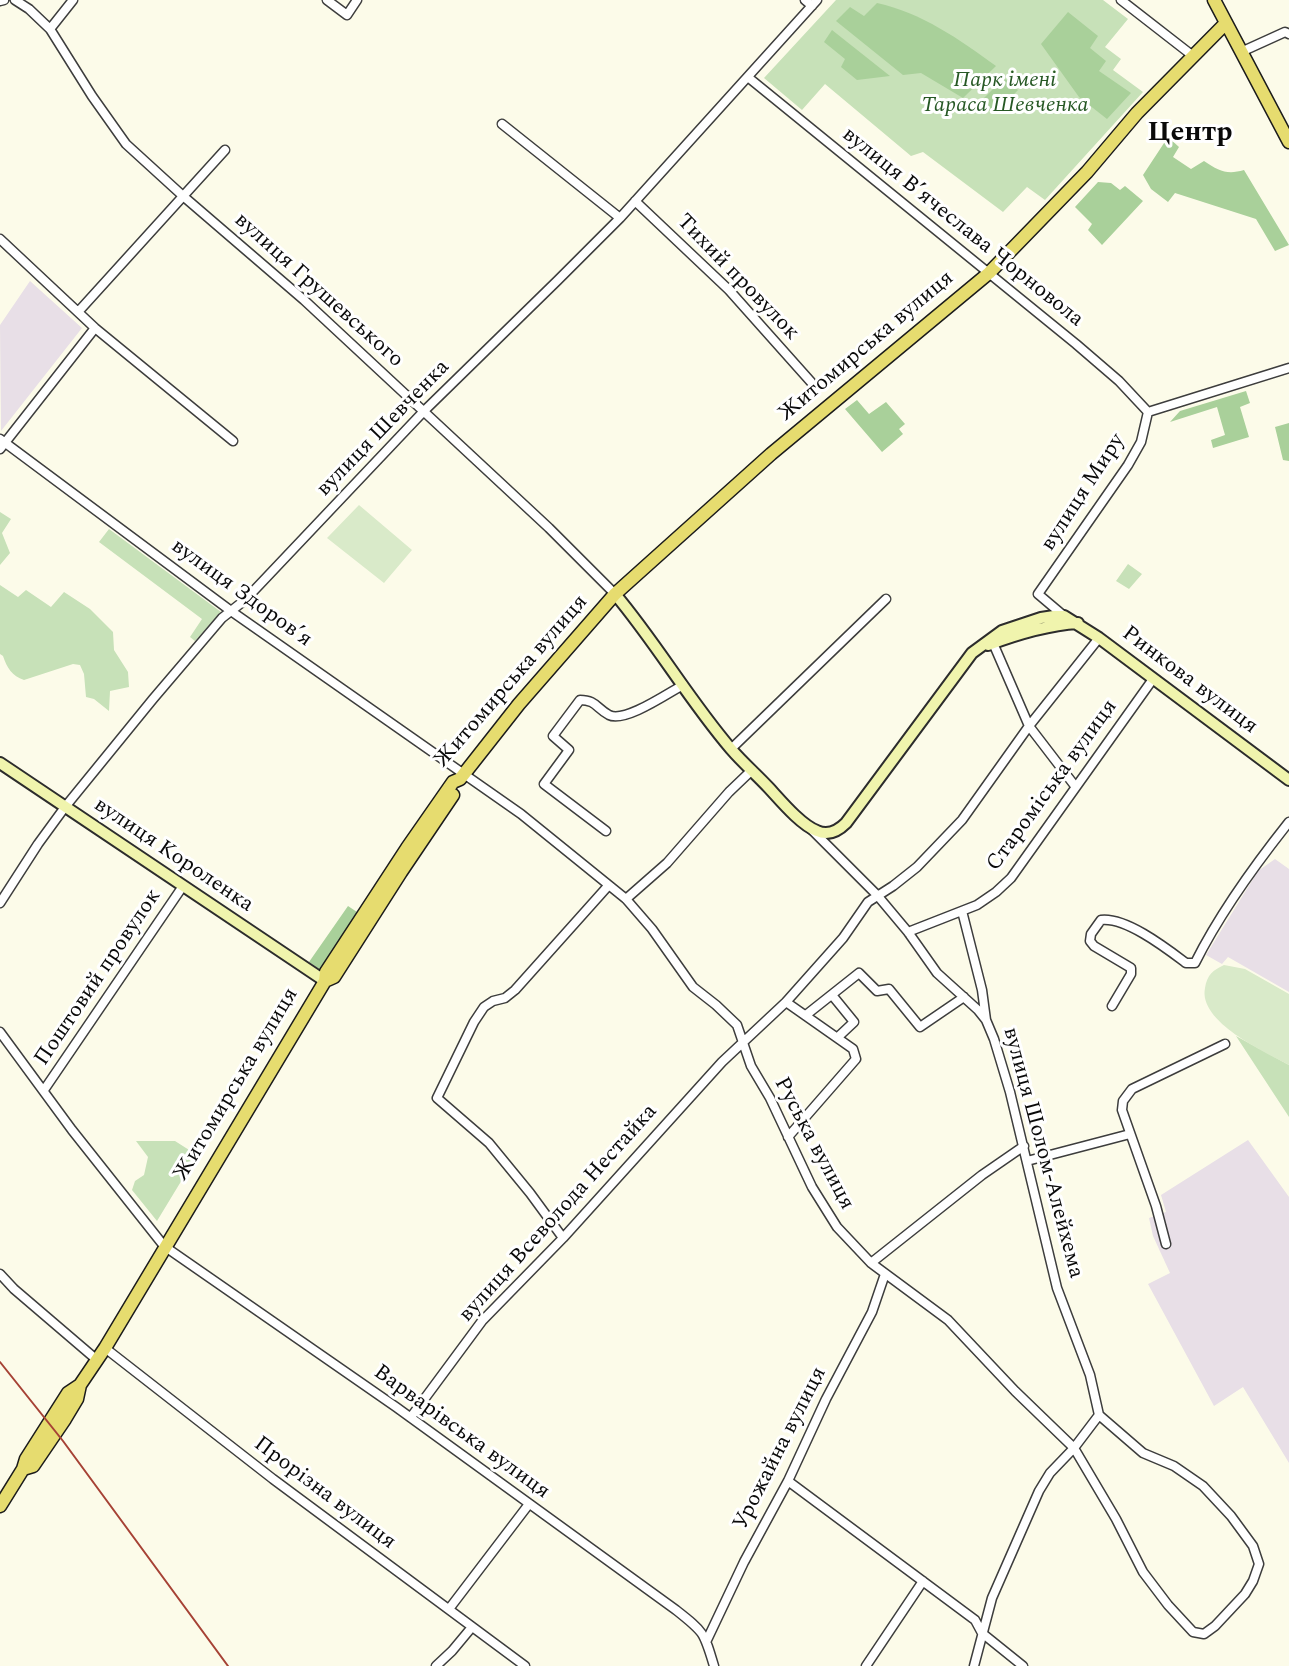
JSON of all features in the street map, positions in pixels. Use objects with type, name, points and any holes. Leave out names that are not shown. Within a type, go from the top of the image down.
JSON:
[{"type":"main road","points":[[1214,0],[1289,142]]},
{"type":"main road","name":"Житомирська вулиця","points":[[0,1506],[23,1469],[26,1459],[68,1394],[80,1385],[105,1347],[325,981],[326,972],[453,782],[462,776],[533,688],[615,594],[771,454],[989,273],[1087,172],[1137,113],[1226,23]]},
{"type":"main road","name":"вулиця Шолом-Алейхема","points":[[615,594],[656,645],[682,685],[731,749],[809,827]]},
{"type":"main road","points":[[809,827],[824,833],[837,830],[846,823],[961,665],[991,637],[1009,628],[1041,618],[1064,616]]},
{"type":"main road","name":"Ринкова вулиця","points":[[1064,616],[1099,638],[1288,779]]},
{"type":"main road","points":[[979,648],[1060,624],[1078,623]]},
{"type":"main road","name":"вулиця Короленка","points":[[0,763],[325,981]]},
{"type":"street","name":"вулиця Грушевського","points":[[15,0],[29,9],[50,29],[92,96],[126,144],[304,300],[549,528],[615,594]]},
{"type":"street","points":[[50,29],[73,0]]},
{"type":"street","points":[[327,0],[347,15],[357,0]]},
{"type":"street","points":[[1120,0],[1193,56]]},
{"type":"street","name":"вулиця Шевченка","points":[[0,903],[65,807],[222,618],[245,600],[424,411],[620,218],[748,78],[811,2]]},
{"type":"street","points":[[1241,52],[1285,32],[1289,34]]},
{"type":"street","name":"вулиця Вʼячеслава Чорновола","points":[[748,78],[1119,381],[1148,412]]},
{"type":"street","points":[[502,124],[620,218]]},
{"type":"street","points":[[78,312],[225,150]]},
{"type":"street","name":"Тихий провулок","points":[[635,201],[729,290],[811,382]]},
{"type":"street","points":[[0,239],[95,328],[233,441]]},
{"type":"street","points":[[2,444],[95,328]]},
{"type":"street","points":[[1148,412],[1289,368]]},
{"type":"street","name":"вулиця Миру","points":[[1064,616],[1038,594],[1128,465],[1141,442],[1148,412]]},
{"type":"street","name":"вулиця Здоровʼя","points":[[2,444],[462,776]]},
{"type":"street","points":[[731,749],[886,598]]},
{"type":"street","name":"вулиця Всеволода Нестайка","points":[[411,1417],[482,1321],[563,1238],[702,1083],[786,1002],[843,938],[868,902],[917,867],[962,820],[1029,726],[1099,638]]},
{"type":"street","points":[[993,643],[1029,726],[1075,786]]},
{"type":"street","name":"Староміська вулиця","points":[[908,932],[977,905],[1011,878],[1153,679]]},
{"type":"street","points":[[606,831],[544,784],[569,750],[553,736],[580,700],[590,700],[611,716],[623,716],[682,685]]},
{"type":"street","points":[[626,899],[668,863],[729,792],[752,770]]},
{"type":"street","name":"Руська вулиця","points":[[462,776],[521,814],[626,899],[652,929],[693,987],[717,1005],[737,1025],[752,1066],[770,1098],[812,1187],[837,1227],[871,1263],[948,1320],[1015,1391],[1074,1448],[1116,1519],[1143,1572],[1187,1626],[1193,1632],[1204,1634],[1215,1626],[1245,1594],[1257,1574],[1259,1564],[1253,1546],[1231,1516],[1203,1486],[1174,1466],[1143,1453],[1099,1415]]},
{"type":"street","points":[[1112,1006],[1131,974],[1131,968],[1094,946],[1090,941],[1091,934],[1101,920],[1114,920],[1144,935],[1186,963],[1194,963],[1237,893],[1289,822]]},
{"type":"street","name":"вулиця Шолом-Алейхема","points":[[809,827],[877,895],[908,932],[937,973],[986,1020],[994,1039],[1024,1146],[1057,1288],[1090,1375],[1099,1415]]},
{"type":"street","name":"Поштовий провулок","points":[[44,1090],[183,886]]},
{"type":"street","points":[[563,1238],[530,1192],[489,1143],[437,1098],[474,1022],[484,1007],[493,1001],[505,998],[515,990],[608,886]]},
{"type":"street","points":[[962,911],[982,990],[986,1020]]},
{"type":"street","points":[[806,1015],[859,973],[877,991],[889,989],[920,1027],[964,997]]},
{"type":"street","points":[[832,995],[854,1022],[838,1037]]},
{"type":"street","points":[[786,1002],[853,1049],[856,1059],[788,1137]]},
{"type":"street","name":"Варварівська вулиця","points":[[0,1032],[78,1137],[164,1246],[411,1417],[699,1628],[707,1640],[714,1666]]},
{"type":"street","points":[[1166,1244],[1156,1206],[1122,1110],[1126,1094],[1225,1044]]},
{"type":"street","points":[[1027,1161],[1130,1134]]},
{"type":"street","points":[[871,1263],[982,1175],[1024,1146]]},
{"type":"street","points":[[0,1274],[14,1289],[97,1360]]},
{"type":"street","name":"Урожайна вулиця","points":[[707,1640],[744,1562],[788,1481],[826,1400],[872,1312],[885,1274]]},
{"type":"street","name":"Прорізна вулиця","points":[[105,1347],[311,1508],[525,1666]]},
{"type":"street","points":[[974,1666],[992,1598],[1039,1491],[1050,1473],[1074,1448],[1099,1415]]},
{"type":"street","points":[[788,1481],[975,1620],[982,1633],[1023,1666]]},
{"type":"street","points":[[449,1609],[529,1504]]},
{"type":"street","points":[[866,1666],[923,1581]]},
{"type":"street","points":[[436,1666],[472,1627]]},
{"type":"shaded area","points":[[30,281],[82,328],[1,431],[0,325]]},
{"type":"shaded area","points":[[1275,859],[1289,869],[1289,992],[1228,957],[1222,964],[1206,955],[1258,871]]},
{"type":"shaded area","points":[[1248,1140],[1289,1197],[1289,1463],[1243,1387],[1214,1406],[1148,1284],[1170,1273],[1153,1236],[1149,1218],[1166,1212],[1161,1195]]},
{"type":"green space","name":"Парк імені Тараса Шевченка","points":[[836,0],[1103,0],[1128,19],[1105,47],[1121,59],[1113,70],[1143,92],[1045,200],[1027,187],[1003,212],[923,152],[911,156],[825,84],[802,110],[764,78]]},
{"type":"green space","points":[[877,3],[894,7],[925,20],[996,66],[963,98],[921,73],[903,75],[836,21],[850,7],[864,16]]},
{"type":"green space","points":[[1068,12],[1098,36],[1090,48],[1106,61],[1099,71],[1131,93],[1107,119],[1079,97],[1041,44]]},
{"type":"green space","points":[[832,30],[890,76],[857,80],[841,67],[845,59],[824,42]]},
{"type":"green space","points":[[1004,78],[1018,90],[995,114],[978,104]]},
{"type":"green space","points":[[1168,137],[1179,147],[1173,157],[1191,169],[1204,161],[1223,171],[1244,170],[1289,245],[1275,251],[1256,219],[1175,193],[1168,202],[1151,189],[1143,175]]},
{"type":"green space","points":[[1098,182],[1111,183],[1120,190],[1125,186],[1143,201],[1102,245],[1088,230],[1092,224],[1075,207]]},
{"type":"green space","points":[[1246,391],[1250,403],[1240,407],[1249,437],[1213,448],[1211,440],[1225,435],[1217,407],[1170,422],[1180,411]]},
{"type":"green space","points":[[857,400],[869,414],[886,402],[905,424],[899,429],[903,434],[882,452],[845,409]]},
{"type":"green space","points":[[1289,423],[1289,461],[1283,460],[1275,427]]},
{"type":"green space","points":[[359,505],[412,550],[384,583],[327,538]]},
{"type":"green space","points":[[0,512],[11,519],[2,533],[10,553],[0,565]]},
{"type":"green space","points":[[109,529],[221,612],[195,641],[190,637],[202,619],[99,542]]},
{"type":"green space","points":[[1128,564],[1142,574],[1129,589],[1116,581]]},
{"type":"green space","points":[[0,585],[18,597],[26,590],[51,607],[64,592],[90,609],[113,632],[114,650],[128,672],[129,687],[110,691],[109,711],[94,699],[86,697],[84,674],[80,665],[73,664],[24,680],[10,671],[0,654]]},
{"type":"green space","points":[[348,906],[360,914],[322,971],[309,962]]},
{"type":"green space","points":[[1224,965],[1245,969],[1289,994],[1289,1065],[1235,1034],[1212,1013],[1206,1001],[1206,983],[1211,973]]},
{"type":"green space","points":[[1236,1036],[1289,1065],[1289,1117]]},
{"type":"green space","points":[[136,1141],[175,1141],[197,1155],[157,1221],[132,1190],[135,1181],[144,1175],[148,1157]]},
{"type":"railway","points":[[0,1362],[63,1441],[228,1666]]},
{"type":"district","name":"Центр","points":[[1190,135]]}]
